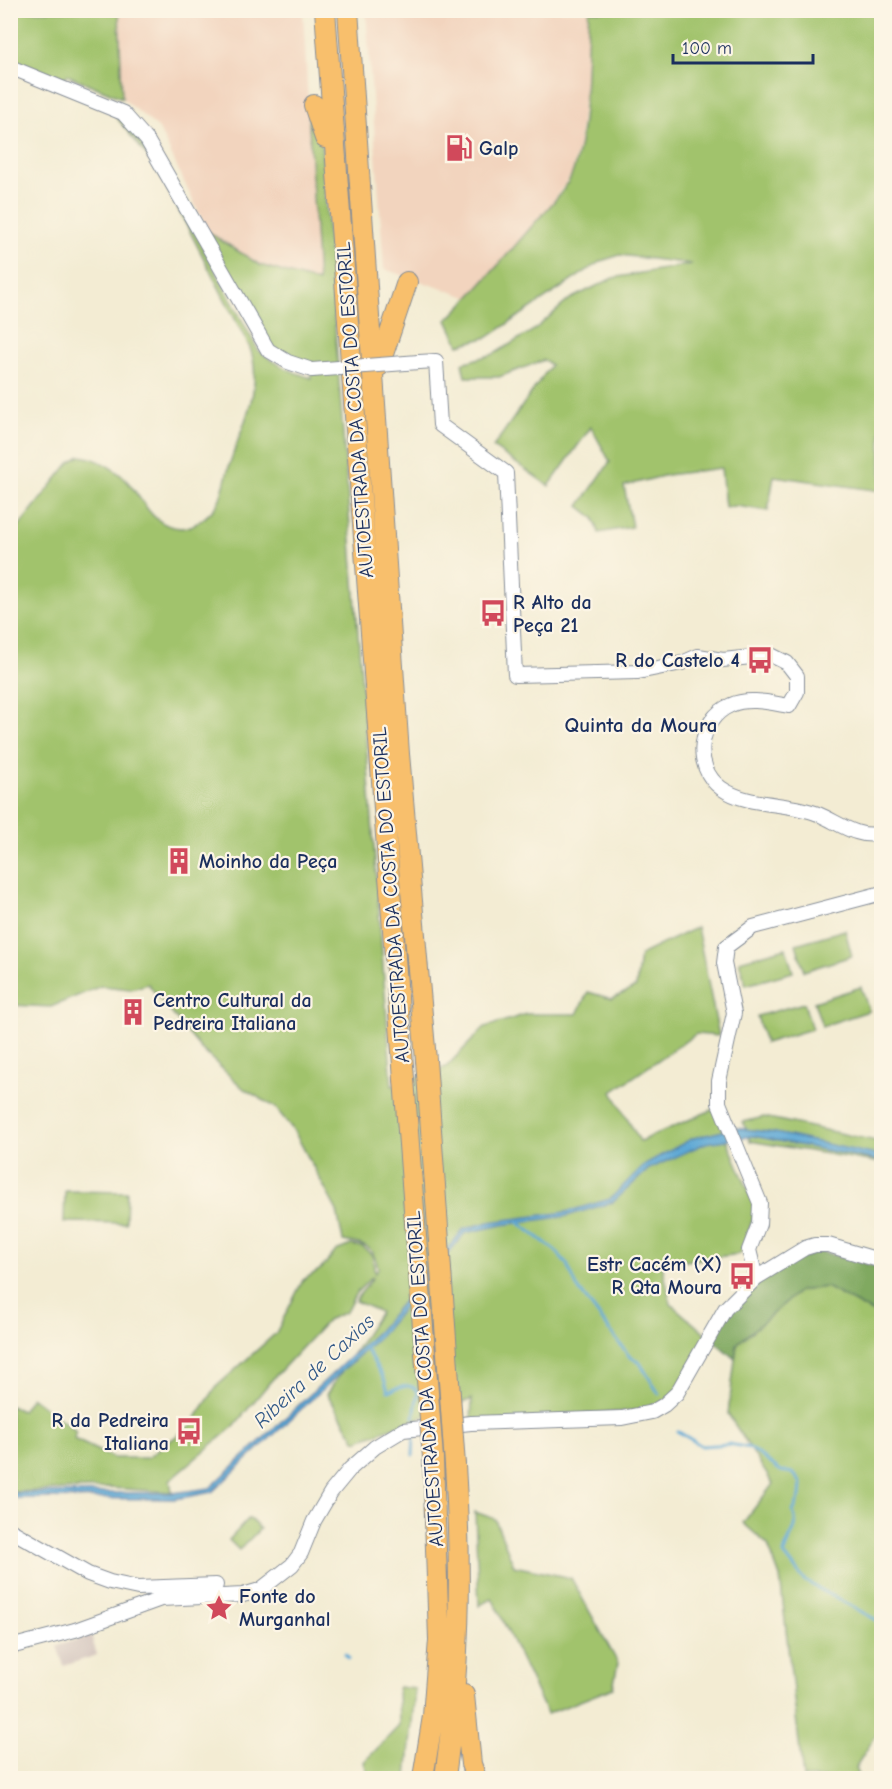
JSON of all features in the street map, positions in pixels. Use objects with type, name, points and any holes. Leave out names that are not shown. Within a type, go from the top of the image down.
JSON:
[{"type":"highway","name":"AUTOESTRADA DA COSTA DO ESTORIL","points":[[325,10],[433,1458],[439,1640],[433,1716],[423,1779]]},
{"type":"highway","name":"AUTOESTRADA DA COSTA DO ESTORIL","points":[[348,10],[399,754],[426,1060],[459,1535],[459,1641],[445,1779]]},
{"type":"highway","points":[[314,105],[324,130],[338,199]]},
{"type":"highway","points":[[375,380],[407,282]]},
{"type":"highway","points":[[459,1641],[471,1764],[476,1779]]},
{"type":"street","points":[[10,67],[123,113],[147,140],[268,350],[288,362],[312,370],[436,361],[440,425],[506,473],[515,675],[638,672],[682,663],[698,656],[723,660],[762,654],[781,658],[794,669],[799,683],[795,699],[789,706],[746,701],[731,705],[717,714],[706,730],[702,742],[702,758],[712,779],[718,786],[739,798],[794,807],[864,834],[882,833]]},
{"type":"street","points":[[756,1278],[748,1250],[759,1224],[760,1203],[719,1103],[718,1089],[735,1006],[724,963],[726,947],[753,927],[882,893]]},
{"type":"street","points":[[10,1647],[75,1629],[161,1599],[243,1595],[260,1590],[292,1565],[331,1492],[350,1469],[375,1447],[411,1428],[471,1423],[621,1418],[658,1409],[677,1393],[725,1309],[756,1278],[805,1248],[815,1245],[828,1245],[882,1262]]},
{"type":"street","points":[[10,1530],[88,1574],[110,1582],[138,1588],[216,1586]]},
{"type":"shaded area","points":[[119,11],[303,11],[318,282],[260,265],[208,232],[159,129],[122,98]]},
{"type":"shaded area","points":[[366,11],[589,11],[584,94],[578,147],[571,175],[551,204],[470,298],[384,269]]},
{"type":"shaded area","points":[[91,1635],[97,1655],[64,1666],[57,1646]]},
{"type":"green space","points":[[10,11],[119,11],[122,98],[67,75],[62,81],[11,61]]},
{"type":"green space","points":[[589,11],[881,11],[881,491],[774,476],[768,511],[736,506],[725,507],[721,468],[667,475],[624,486],[632,527],[599,533],[594,518],[579,506],[610,462],[591,427],[549,486],[493,447],[551,365],[544,360],[499,377],[465,377],[462,363],[494,354],[534,330],[570,299],[613,278],[692,264],[620,255],[601,261],[488,337],[459,345],[447,320],[555,201],[572,174],[581,137]]},
{"type":"green space","points":[[308,109],[321,141],[392,1086],[446,1067],[485,1027],[527,1014],[577,1014],[588,992],[612,999],[636,987],[640,955],[697,927],[719,1036],[696,1034],[612,1092],[640,1141],[714,1109],[755,1206],[754,1216],[740,1254],[662,1264],[671,1304],[708,1336],[682,1385],[658,1409],[471,1423],[472,1399],[356,1441],[327,1394],[380,1312],[355,1301],[373,1276],[356,1293],[346,1312],[329,1319],[270,1382],[234,1426],[170,1480],[172,1492],[109,1488],[11,1492],[10,1406],[22,1411],[31,1397],[76,1431],[74,1439],[113,1458],[147,1458],[191,1425],[217,1386],[276,1333],[303,1280],[321,1269],[336,1251],[351,1245],[363,1247],[372,1255],[375,1273],[378,1268],[373,1254],[367,1247],[343,1241],[337,1211],[294,1131],[275,1107],[244,1089],[200,1048],[148,984],[131,989],[101,986],[51,1007],[11,1005],[11,536],[70,462],[80,456],[101,462],[121,476],[151,513],[164,524],[181,528],[197,523],[218,503],[253,392],[254,363],[250,348],[158,170],[114,114],[132,126],[187,217],[258,350],[283,367],[311,378],[311,365],[278,351],[260,332],[208,232],[260,265],[318,282]]},
{"type":"green space","points":[[845,930],[852,956],[804,971],[796,944]]},
{"type":"green space","points":[[786,948],[793,972],[746,985],[739,961]]},
{"type":"green space","points":[[861,987],[869,1011],[822,1026],[814,1002]]},
{"type":"green space","points":[[804,1003],[812,1029],[765,1043],[757,1016]]},
{"type":"green space","points":[[764,1117],[881,1142],[881,1163],[750,1141],[743,1122]]},
{"type":"green space","points":[[65,1191],[127,1192],[126,1223],[64,1222]]},
{"type":"green space","points":[[819,1251],[881,1268],[881,1317],[826,1287],[799,1291],[737,1344],[735,1359],[708,1336],[756,1278]]},
{"type":"green space","points":[[826,1287],[881,1317],[881,1727],[855,1768],[859,1778],[803,1778],[780,1577],[768,1545],[743,1523],[773,1484],[728,1414],[737,1344],[799,1291]]},
{"type":"green space","points":[[475,1512],[495,1519],[514,1566],[571,1578],[618,1663],[613,1688],[547,1714],[492,1598],[479,1606]]},
{"type":"green space","points":[[249,1518],[260,1529],[239,1550],[229,1540]]},
{"type":"green space","points":[[398,1687],[415,1689],[407,1778],[369,1778],[364,1762],[399,1726]]},
{"type":"water","points":[[736,1128],[776,1133],[881,1156],[881,1161],[753,1136],[706,1143],[649,1169],[613,1202],[567,1216],[502,1225],[465,1233],[381,1335],[212,1492],[175,1499],[11,1498],[10,1493],[173,1493],[210,1488],[378,1331],[464,1229],[489,1222],[566,1212],[610,1199],[645,1164],[693,1138]]},
{"type":"waterway","points":[[518,1222],[556,1251],[567,1264],[577,1287],[629,1356],[640,1363],[659,1394]]},
{"type":"waterway","name":"Ribeira de Caxias","points":[[365,1347],[385,1381],[388,1391],[411,1386],[418,1392],[414,1417]]},
{"type":"waterway","points":[[677,1431],[702,1446],[729,1444],[750,1448],[781,1471],[793,1473],[801,1483],[800,1496],[793,1512],[794,1529],[784,1554],[805,1581],[882,1623]]},
{"type":"waterway","points":[[413,1455],[414,1434]]},
{"type":"waterway","points":[[293,1617],[299,1621]]},
{"type":"waterway","points":[[345,1654],[349,1658]]},
{"type":"place","name":"Galp","points":[[459,148]]},
{"type":"place","name":"R Alto da Peça 21","points":[[493,613]]},
{"type":"place","name":"R do Castelo 4","points":[[760,660]]},
{"type":"place","name":"Moinho da Peça","points":[[179,861]]},
{"type":"place","name":"Centro Cultural da Pedreira Italiana","points":[[133,1012]]},
{"type":"place","name":"Estr Cacém (X) R Qta Moura","points":[[742,1276]]},
{"type":"place","name":"R da Pedreira Italiana","points":[[189,1431]]},
{"type":"place","name":"Fonte do Murganhal","points":[[219,1608]]},
{"type":"district","name":"Quinta da Moura","points":[[641,725]]}]
